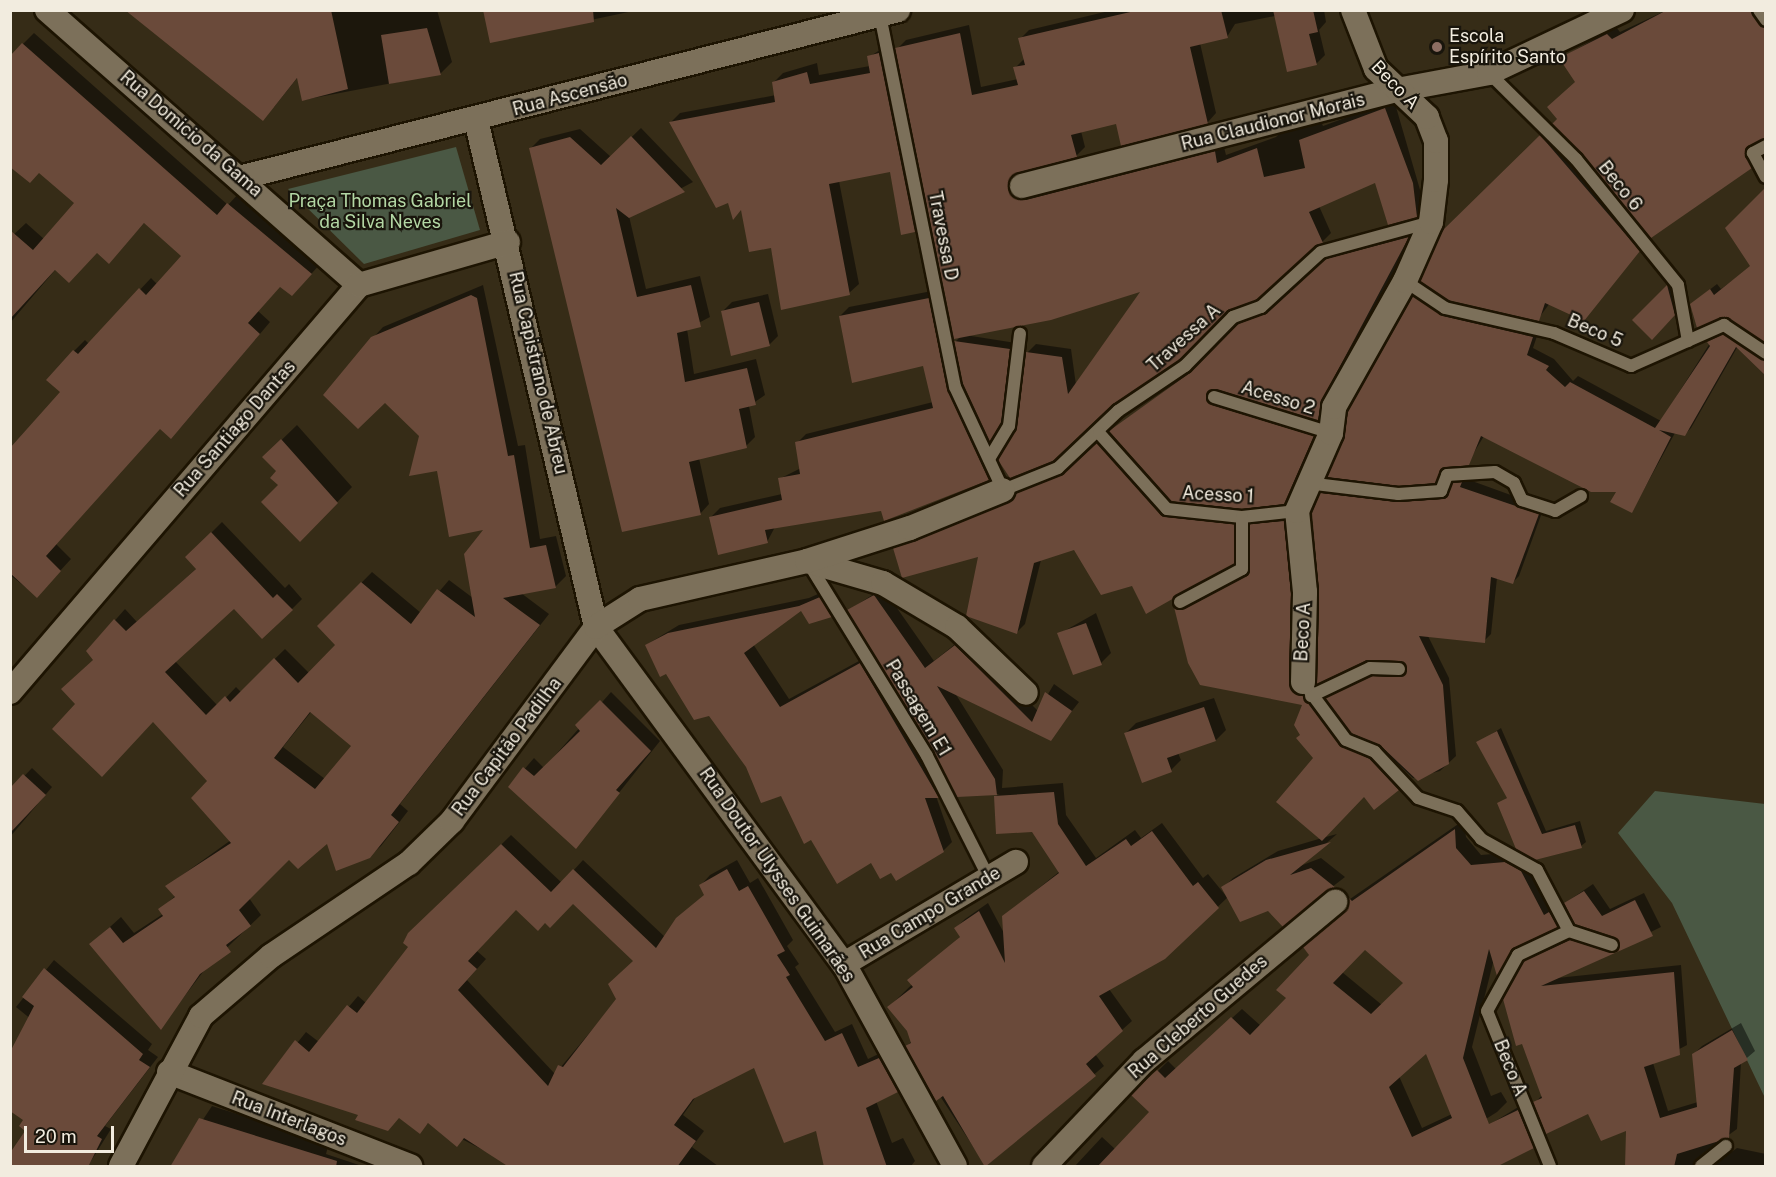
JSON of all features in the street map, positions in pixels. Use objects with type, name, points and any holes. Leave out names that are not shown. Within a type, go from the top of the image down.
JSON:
[{"type":"street","name":"Rua Domicio da Gama","points":[[47,10],[243,177],[359,285]]},
{"type":"street","name":"Beco A","points":[[1307,689],[1305,592],[1298,511],[1307,483],[1331,433],[1334,407],[1405,281],[1431,222],[1436,141],[1427,117],[1397,90],[1366,54],[1353,10]]},
{"type":"street","name":"Rua Claudionor Morais","points":[[1022,186],[1397,90],[1489,73],[1622,10]]},
{"type":"street","name":"Rua Ascensão","points":[[243,177],[476,120],[889,13]]},
{"type":"street","name":"Rua Capistrano de Abreu","points":[[476,120],[508,242],[596,627]]},
{"type":"street","points":[[359,285],[508,242]]},
{"type":"street","name":"Rua Santiago Dantas","points":[[10,692],[359,285]]},
{"type":"street","name":"Rua Capitão Padilha","points":[[121,1167],[169,1072],[201,1017],[271,956],[409,863],[452,821],[596,627],[640,599],[807,561],[910,528],[1003,490]]},
{"type":"street","points":[[807,561],[883,583],[947,621],[1026,693]]},
{"type":"street","name":"Rua Doutor Ulysses Guimarães","points":[[596,627],[844,964],[955,1167]]},
{"type":"street","name":"Rua Campo Grande","points":[[844,964],[1016,862]]},
{"type":"street","name":"Rua Cleberto Guedes","points":[[1044,1167],[1144,1061],[1335,902]]},
{"type":"street","name":"Rua Interlagos","points":[[169,1072],[410,1167]]},
{"type":"lane","points":[[1759,10],[1766,20]]},
{"type":"lane","name":"Travessa D","points":[[889,13],[955,387],[1003,490]]},
{"type":"lane","name":"Beco 6","points":[[1489,73],[1576,159],[1678,285],[1688,340]]},
{"type":"lane","points":[[1766,146],[1754,153],[1766,177]]},
{"type":"lane","name":"Travessa A","points":[[1003,490],[1058,468],[1099,433],[1118,411],[1185,366],[1233,317],[1261,307],[1321,252],[1431,222]]},
{"type":"lane","name":"Beco 5","points":[[1405,281],[1445,308],[1554,333],[1631,366],[1724,325],[1764,354]]},
{"type":"lane","points":[[989,459],[1009,426],[1020,334]]},
{"type":"lane","name":"Acesso 2","points":[[1214,397],[1331,433]]},
{"type":"lane","name":"Acesso 1","points":[[1099,433],[1167,508],[1242,517],[1298,511]]},
{"type":"lane","points":[[1307,483],[1398,494],[1441,491],[1447,475],[1495,472],[1514,483],[1522,500],[1555,511],[1581,496]]},
{"type":"lane","points":[[1180,602],[1242,570],[1242,517]]},
{"type":"lane","name":"Passagem E1","points":[[807,561],[927,756],[989,878]]},
{"type":"lane","points":[[1399,669],[1370,668],[1307,689],[1346,740],[1375,752],[1418,798],[1457,811],[1481,839],[1537,870],[1569,931],[1612,945]]},
{"type":"lane","name":"Beco A","points":[[1550,1167],[1487,1011],[1518,955],[1569,931]]},
{"type":"lane","points":[[1701,1167],[1726,1146]]},
{"type":"green space","name":"Praça Thomas Gabriel da Silva Neves","points":[[456,147],[480,230],[364,264],[288,189]]},
{"type":"green space","points":[[1655,791],[1765,804],[1765,1098],[1672,903],[1618,833]]},
{"type":"building","points":[[125,10],[331,10],[348,89],[302,101],[297,78],[263,121]]},
{"type":"building","points":[[483,10],[593,10],[594,22],[490,43]]},
{"type":"building","points":[[1139,10],[1221,10],[1228,38],[1190,47],[1208,124],[1121,146],[1116,124],[1071,135],[1077,157],[1012,175],[1008,189],[1012,196],[1026,200],[1215,151],[1217,163],[1257,148],[1264,177],[1305,168],[1299,140],[1385,108],[1413,183],[1417,217],[1388,225],[1375,183],[1309,212],[1323,243],[1257,300],[1227,311],[1180,360],[1112,405],[1053,461],[1010,478],[998,460],[1017,427],[1026,352],[1062,357],[1068,394],[1140,292],[1051,320],[954,339],[895,48],[960,33],[972,95],[1018,85],[1013,67],[1025,65],[1018,38]]},
{"type":"building","points":[[1273,10],[1313,10],[1318,32],[1309,34],[1317,65],[1287,72]]},
{"type":"building","points":[[1667,10],[1751,10],[1766,30],[1766,138],[1746,149],[1752,168],[1651,238],[1552,124],[1557,119],[1547,107],[1575,82],[1559,58],[1607,34],[1612,39]]},
{"type":"building","points":[[427,28],[441,75],[389,84],[381,35]]},
{"type":"building","points":[[22,43],[217,215],[227,203],[312,274],[292,296],[280,287],[248,323],[260,334],[171,439],[160,429],[46,556],[61,571],[37,598],[10,573],[10,448],[60,392],[46,380],[73,350],[78,354],[139,288],[146,295],[181,256],[144,223],[109,264],[97,253],[69,283],[55,270],[10,319],[10,230],[33,250],[74,203],[39,173],[30,183],[10,167],[10,56]]},
{"type":"building","points":[[879,53],[915,232],[901,235],[890,172],[829,184],[850,295],[781,310],[771,248],[749,252],[741,210],[733,220],[728,203],[716,208],[669,122],[775,102],[772,82],[807,72],[810,84],[870,73],[867,56]]},
{"type":"building","points":[[1540,135],[1640,251],[1584,321],[1545,303],[1539,321],[1448,300],[1420,281],[1442,231]]},
{"type":"building","points":[[631,136],[685,192],[629,218],[616,208],[637,297],[691,285],[701,327],[677,333],[685,382],[747,368],[756,405],[739,409],[747,448],[689,462],[701,515],[622,532],[529,148],[570,137],[601,165]]},
{"type":"building","points":[[1766,187],[1766,343],[1725,317],[1697,328],[1690,304],[1710,289],[1714,295],[1750,266],[1725,228]]},
{"type":"building","points":[[1409,237],[1322,400],[1318,420],[1216,389],[1206,394],[1212,405],[1314,436],[1284,504],[1242,509],[1171,501],[1109,431],[1191,372],[1238,324],[1267,313],[1325,259]]},
{"type":"building","points":[[1667,285],[1675,315],[1652,340],[1632,320]]},
{"type":"building","points":[[471,295],[477,298],[508,456],[514,455],[530,548],[546,545],[556,588],[503,598],[540,625],[391,815],[399,822],[370,858],[336,871],[327,844],[298,869],[289,860],[239,910],[251,926],[226,945],[231,952],[200,974],[161,1030],[89,944],[110,927],[123,943],[163,916],[158,909],[175,897],[165,886],[231,843],[191,798],[207,781],[153,722],[102,777],[52,729],[75,704],[61,689],[93,660],[86,651],[114,619],[126,631],[196,569],[185,557],[211,532],[273,598],[277,594],[293,610],[262,639],[234,609],[165,672],[206,715],[225,696],[230,702],[274,658],[298,683],[335,645],[317,626],[361,582],[411,624],[437,589],[475,617],[464,554],[483,530],[449,537],[437,471],[409,476],[419,436],[385,403],[358,429],[323,395],[371,337]],"holes":[[[310,712],[351,746],[315,789],[274,758]]]},
{"type":"building","points":[[1413,296],[1443,316],[1533,337],[1527,355],[1549,366],[1546,370],[1565,387],[1570,382],[1655,428],[1710,346],[1707,342],[1723,334],[1766,361],[1766,376],[1736,347],[1685,436],[1659,430],[1671,437],[1632,513],[1610,502],[1616,492],[1591,492],[1481,436],[1469,465],[1443,468],[1435,483],[1398,486],[1327,477],[1344,438],[1348,411]]},
{"type":"building","points":[[929,298],[947,389],[989,480],[884,521],[881,511],[765,530],[768,543],[718,555],[709,517],[782,500],[778,478],[800,474],[795,442],[933,408],[923,366],[852,383],[839,316]]},
{"type":"building","points":[[759,302],[770,346],[731,356],[721,311]]},
{"type":"building","points":[[954,341],[1010,349],[1001,423],[990,442],[963,384]]},
{"type":"building","points":[[281,439],[338,503],[300,542],[261,502],[278,485],[270,478],[276,471],[262,457]]},
{"type":"building","points":[[1097,443],[1161,515],[1234,524],[1234,564],[1146,614],[1132,586],[1101,595],[1074,550],[1034,563],[1017,634],[966,616],[978,557],[902,578],[893,548],[1008,503],[1017,493],[1063,474]]},
{"type":"building","points":[[1462,482],[1460,487],[1539,514],[1513,584],[1491,577],[1485,643],[1419,636],[1443,685],[1449,764],[1418,781],[1381,746],[1351,733],[1325,698],[1372,676],[1402,676],[1404,662],[1367,660],[1317,684],[1319,592],[1312,513],[1320,493],[1397,502],[1442,499],[1453,483]]},
{"type":"building","points":[[1284,521],[1291,593],[1290,688],[1303,696],[1340,745],[1370,759],[1399,790],[1374,810],[1364,797],[1322,841],[1276,802],[1313,758],[1296,738],[1300,735],[1294,725],[1302,705],[1200,685],[1188,663],[1174,607],[1184,609],[1246,576],[1250,524]]},
{"type":"building","points":[[874,595],[925,668],[955,645],[1032,722],[1045,692],[1072,711],[1051,741],[937,686],[995,779],[997,795],[957,797],[847,610]]},
{"type":"building","points":[[820,597],[832,617],[809,624],[801,611],[744,653],[780,707],[860,663],[939,798],[925,798],[944,852],[896,881],[891,873],[880,879],[871,863],[837,884],[811,840],[804,844],[781,796],[761,803],[746,767],[709,716],[694,720],[666,674],[660,677],[645,645],[668,633],[799,606]]},
{"type":"building","points":[[1086,623],[1102,665],[1073,675],[1057,633]]},
{"type":"building","points":[[600,700],[651,751],[616,790],[620,793],[576,849],[508,787],[523,767],[534,776],[580,731],[575,725]]},
{"type":"building","points":[[1204,707],[1216,741],[1167,758],[1172,772],[1142,783],[1124,733]]},
{"type":"building","points":[[1497,731],[1542,834],[1575,825],[1582,848],[1535,860],[1516,849],[1497,803],[1507,798],[1476,742]]},
{"type":"building","points":[[23,774],[46,795],[10,833],[10,788]]},
{"type":"building","points":[[1054,792],[1058,824],[1086,866],[1126,839],[1131,846],[1152,831],[1193,886],[1198,882],[1219,908],[1165,959],[1099,996],[1123,1031],[1086,1064],[1096,1076],[985,1167],[943,1096],[936,1101],[905,1046],[911,1043],[907,1031],[887,1007],[913,987],[907,980],[960,937],[954,928],[979,911],[1005,963],[1002,916],[1059,873],[1032,832],[996,834],[994,796]]},
{"type":"building","points":[[1455,829],[1456,848],[1471,865],[1505,862],[1521,871],[1544,915],[1549,912],[1558,927],[1514,948],[1497,976],[1489,949],[1463,1058],[1489,1124],[1518,1110],[1534,1148],[1496,1167],[1097,1167],[1149,1112],[1131,1095],[1157,1070],[1165,1078],[1231,1017],[1250,1035],[1286,998],[1276,990],[1309,955],[1303,947],[1344,913],[1349,898],[1352,901]],"holes":[[[1365,950],[1403,983],[1371,1014],[1333,983]],[[1426,1054],[1452,1118],[1412,1137],[1389,1087]]]},
{"type":"building","points":[[1331,842],[1290,875],[1311,868],[1336,888],[1283,927],[1268,911],[1240,922],[1221,887],[1266,860]]},
{"type":"building","points":[[501,844],[551,892],[573,869],[656,948],[676,918],[704,895],[699,885],[727,869],[739,891],[748,886],[785,951],[777,955],[790,975],[786,977],[825,1041],[842,1033],[858,1067],[879,1058],[898,1092],[866,1108],[887,1167],[824,1167],[816,1131],[784,1143],[754,1068],[693,1099],[674,1125],[696,1141],[677,1167],[509,1167],[464,1138],[457,1147],[428,1123],[420,1134],[399,1118],[388,1131],[355,1120],[358,1115],[262,1084],[295,1040],[309,1052],[347,1005],[357,1013],[408,947],[403,943],[408,933]],"holes":[[[573,904],[633,961],[608,984],[616,999],[563,1067],[558,1065],[548,1086],[458,990],[477,969],[468,961],[516,910],[538,931],[545,923],[550,928]]]},
{"type":"building","points":[[1584,891],[1602,916],[1635,900],[1653,936],[1541,986],[1674,972],[1680,1055],[1644,1067],[1660,1118],[1697,1107],[1692,1054],[1732,1030],[1748,1060],[1734,1068],[1729,1138],[1677,1154],[1674,1167],[1625,1167],[1626,1131],[1601,1141],[1588,1114],[1546,1134],[1533,1102],[1542,1098],[1522,1044],[1516,1046],[1503,999],[1524,961],[1570,940],[1618,951],[1615,937],[1575,924],[1564,903]]},
{"type":"building","points":[[44,968],[143,1054],[139,1060],[150,1067],[97,1136],[102,1139],[88,1167],[10,1167],[10,1153],[25,1131],[19,1126],[23,1120],[10,1111],[10,1052],[34,1006],[22,997]]},
{"type":"building","points":[[199,1118],[337,1161],[336,1167],[170,1167]]},
{"type":"place","name":"Escola Espírito Santo","points":[[1437,47]]}]
